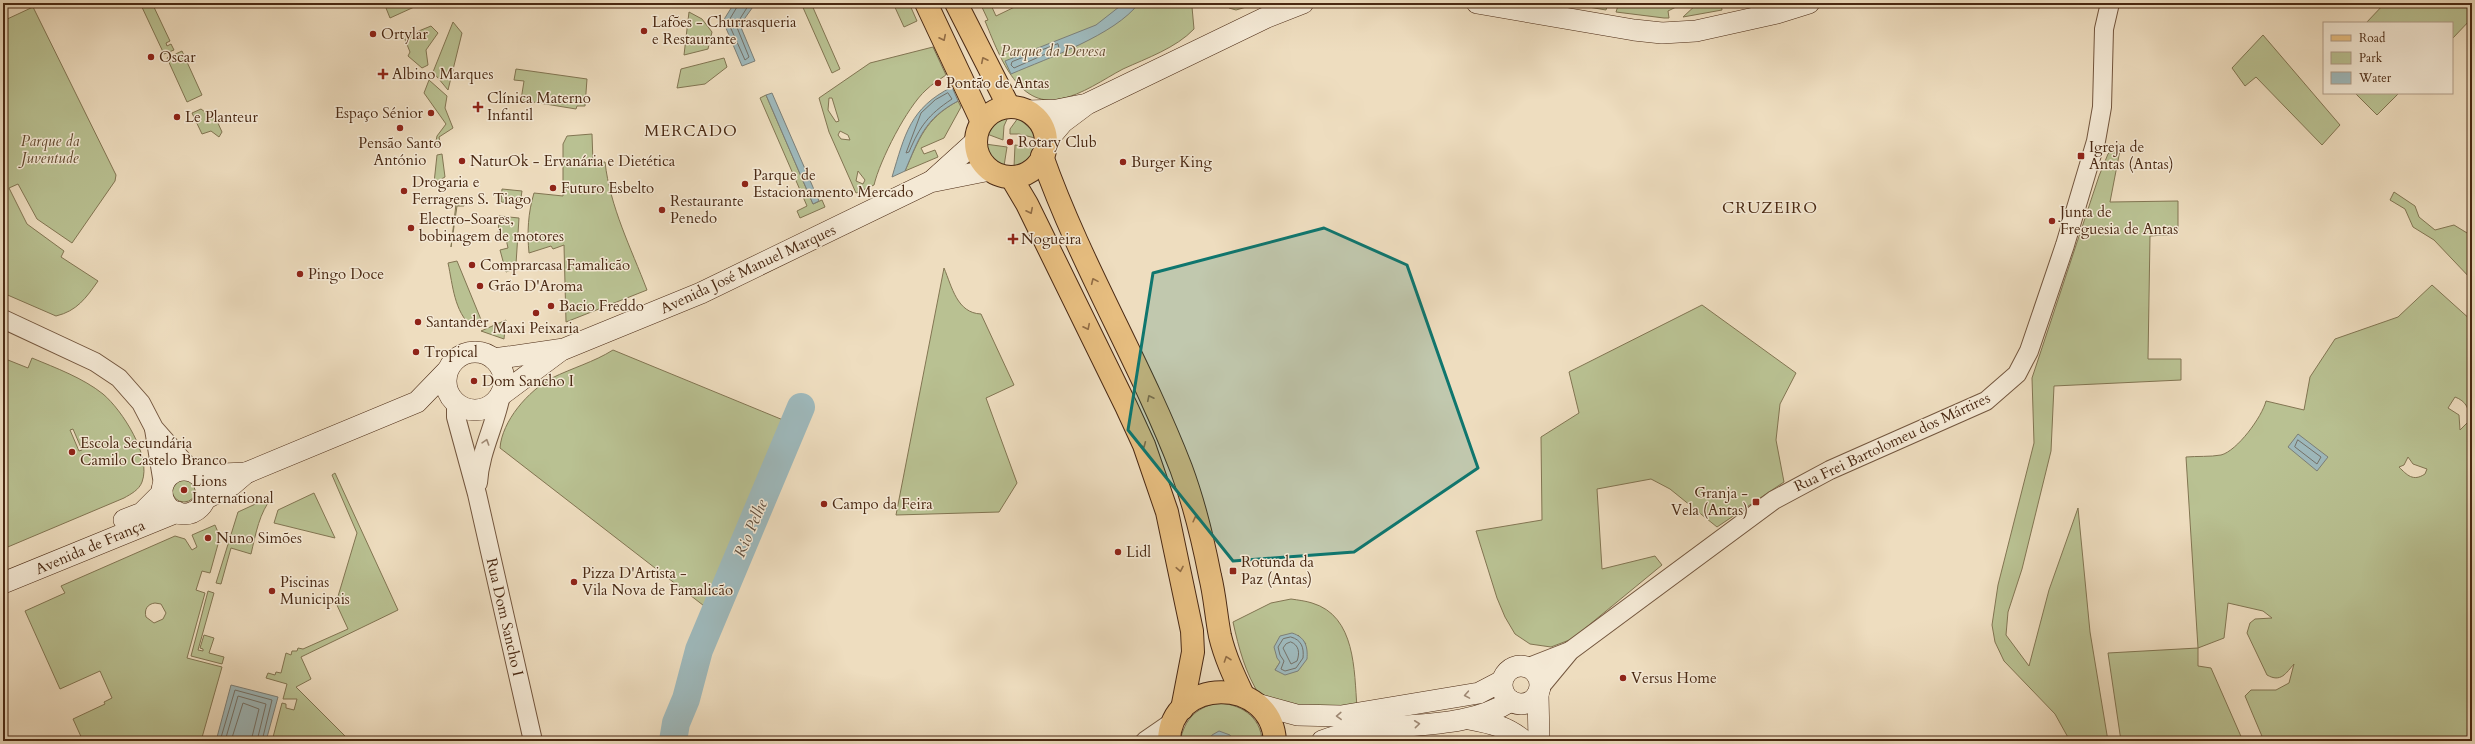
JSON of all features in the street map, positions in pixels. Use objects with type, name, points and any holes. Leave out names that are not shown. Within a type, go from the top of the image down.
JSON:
[{"type":"main road","points":[[926,3],[982,122]]},
{"type":"main road","points":[[956,3],[1019,109],[1043,128],[1044,149],[1054,190],[1094,281],[1156,411],[1181,468],[1195,512],[1211,577],[1222,642],[1250,700],[1268,717],[1274,733],[1275,741]]},
{"type":"main road","points":[[1087,104],[1057,110],[1019,109],[994,111],[982,122],[975,142],[981,161],[990,170],[1011,177],[1029,172],[1063,122],[1087,104],[1265,18],[1303,3]]},
{"type":"main road","points":[[1477,3],[1634,30],[1662,33],[1696,31],[1777,13],[1809,3]]},
{"type":"main road","name":"Avenida José Manuel Marques","points":[[930,182],[975,142]]},
{"type":"main road","name":"Avenida José Manuel Marques","points":[[494,359],[564,348],[701,293],[930,182],[990,170]]},
{"type":"main road","points":[[1011,177],[1027,204],[1126,406],[1158,483],[1174,536],[1192,630],[1193,652],[1175,723]]},
{"type":"main road","name":"Avenida José Manuel Marques","points":[[501,395],[564,348]]},
{"type":"main road","points":[[246,473],[195,473],[178,470],[167,478],[163,488],[166,505],[177,512],[184,514],[197,510],[205,499],[236,482],[246,473],[417,402],[447,372],[455,359],[470,352],[479,352],[494,359],[499,365],[504,380],[501,395],[492,404],[481,410],[468,410],[456,404],[451,399],[446,386],[447,372]]},
{"type":"main road","points":[[417,402],[456,404]]},
{"type":"main road","points":[[195,473],[205,486],[205,499]]},
{"type":"main road","name":"Avenida de França","points":[[3,571],[142,513],[163,488]]},
{"type":"main road","name":"Avenida de França","points":[[3,583],[177,512]]},
{"type":"main road","points":[[1175,723],[1192,700],[1217,691],[1230,692],[1297,715],[1341,716],[1479,693],[1502,681],[1508,671],[1513,667],[1518,666],[1529,667],[1538,675],[1540,690],[1538,741]]},
{"type":"main road","points":[[1502,681],[1504,692],[1514,702],[1525,741]]},
{"type":"main road","points":[[1322,741],[1350,732],[1466,719],[1514,702],[1529,702],[1540,690]]},
{"type":"main road","points":[[1466,719],[1498,725],[1513,732],[1525,741]]},
{"type":"street","name":"Rua Frei Bartolomeu dos Mártires","points":[[1529,667],[1570,651],[1784,493],[1830,470],[1986,401],[2016,374],[2029,351],[2065,245],[2096,141],[2102,107],[2104,35],[2110,3]]},
{"type":"street","points":[[3,319],[105,368],[130,389],[154,428],[195,473]]},
{"type":"street","name":"Rua Dom Sancho I","points":[[477,494],[480,462],[498,411],[501,395]]},
{"type":"street","name":"Rua Dom Sancho I","points":[[456,404],[456,417],[460,436],[477,494],[533,741]]},
{"type":"street","points":[[154,428],[163,488]]},
{"type":"street","name":"Rua Frei Bartolomeu dos Mártires","points":[[1540,690],[1570,651]]},
{"type":"street","points":[[1145,741],[1175,723]]},
{"type":"highlighted area","points":[[1324,228],[1407,265],[1478,468],[1354,552],[1233,561],[1128,430],[1153,273]]},
{"type":"green space","points":[[140,3],[152,3],[170,41],[166,43],[167,46],[171,44],[174,50],[164,54]]},
{"type":"green space","points":[[384,3],[423,3],[390,18]]},
{"type":"green space","points":[[801,3],[811,3],[840,69],[832,73]]},
{"type":"green space","points":[[893,3],[909,3],[917,21],[904,27]]},
{"type":"green space","name":"Parque da Devesa","points":[[980,3],[990,3],[996,16],[1023,3],[1202,3],[1192,7],[1194,29],[1179,42],[1076,94],[1060,99],[1045,100],[1032,95],[1021,87],[1011,75],[996,48],[985,21],[988,20]]},
{"type":"green space","points":[[1227,3],[1260,3],[1236,10],[1229,8]]},
{"type":"green space","points":[[1565,3],[1608,3],[1606,10]]},
{"type":"green space","points":[[1619,3],[1678,3],[1680,5],[1668,11],[1669,18],[1664,18],[1616,12]]},
{"type":"green space","points":[[1698,3],[1721,3],[1722,10],[1683,17]]},
{"type":"green space","points":[[2385,3],[2472,3],[2472,18],[2453,38],[2453,22],[2367,22]]},
{"type":"green space","name":"Parque da Juventude","points":[[33,7],[116,175],[115,181],[72,243],[37,219],[18,184],[9,188],[27,224],[64,251],[61,257],[98,281],[80,303],[70,311],[56,316],[3,293],[3,21]]},
{"type":"green space","points":[[689,12],[702,19],[712,32],[708,49],[684,55]]},
{"type":"green space","points":[[453,22],[462,33],[448,90],[433,72]]},
{"type":"green space","points":[[431,26],[438,33],[426,50],[428,65],[422,68],[408,56],[410,52],[404,37]]},
{"type":"green space","points":[[2263,35],[2340,125],[2322,145],[2256,77],[2245,86],[2232,68]]},
{"type":"green space","points":[[933,47],[946,75],[926,90],[911,108],[888,148],[874,185],[856,193],[829,132],[819,98],[870,63]],"holes":[[[829,98],[832,98],[839,121],[836,122],[828,110]],[[840,131],[848,135],[850,140],[841,139],[838,135]],[[858,171],[865,180],[863,184],[856,181]]]},
{"type":"green space","points":[[182,51],[202,95],[187,102],[167,58]]},
{"type":"green space","points":[[724,58],[727,67],[705,84],[677,88],[681,69]]},
{"type":"green space","points":[[516,69],[587,79],[585,106],[577,106],[576,109],[521,100],[524,81],[514,80]]},
{"type":"green space","points":[[429,80],[447,96],[445,108],[453,128],[439,137],[441,147],[435,146],[437,136],[446,124],[424,93]]},
{"type":"green space","points":[[2356,94],[2398,94],[2377,115]]},
{"type":"green space","points":[[766,95],[813,204],[822,200],[825,207],[800,218],[797,211],[807,206],[760,98]]},
{"type":"green space","points":[[958,101],[961,107],[944,138],[921,148],[924,154],[935,150],[938,157],[905,171],[919,140],[930,123],[938,115]]},
{"type":"green space","points":[[201,109],[217,121],[222,132],[219,137],[211,131],[202,134],[192,113]]},
{"type":"green space","points":[[1008,117],[1004,126],[1003,140],[987,134],[995,123]]},
{"type":"green space","points":[[1018,118],[1032,130],[1035,138],[1019,134],[1010,134],[1010,129]]},
{"type":"green space","points":[[592,134],[593,163],[605,162],[611,195],[616,211],[647,290],[566,322],[564,245],[553,249],[551,246],[529,253],[529,215],[534,193],[563,196],[563,144],[567,136]]},
{"type":"green space","points":[[985,144],[1007,147],[1004,166],[992,158]]},
{"type":"green space","points":[[2118,144],[2121,145],[2110,202],[2178,201],[2178,234],[2150,236],[2148,359],[2181,359],[2181,380],[2054,386],[2051,451],[2022,569],[2008,612],[2006,635],[2029,666],[2049,590],[2078,508],[2090,632],[2108,741],[2070,741],[2055,714],[2004,661],[1995,642],[1992,625],[1998,585],[2034,443],[2032,378],[2099,176],[2108,154]]},
{"type":"green space","points":[[1015,145],[1035,148],[1027,160],[1014,167]]},
{"type":"green space","points":[[442,154],[445,177],[434,183],[437,155]]},
{"type":"green space","points":[[502,189],[522,191],[520,204],[501,202]]},
{"type":"green space","points":[[2394,192],[2415,206],[2419,217],[2435,230],[2454,225],[2472,236],[2472,280],[2434,240],[2413,227],[2405,209],[2390,200]]},
{"type":"green space","points":[[456,204],[464,206],[457,206],[451,247]]},
{"type":"green space","points":[[499,216],[519,218],[516,264],[514,269],[506,272],[500,250],[508,248],[506,239],[498,241]]},
{"type":"green space","points":[[457,261],[482,322],[472,327],[461,313],[455,298],[448,263]]},
{"type":"green space","points":[[944,268],[956,298],[966,309],[973,313],[981,314],[1014,385],[986,398],[1017,483],[999,512],[896,515]]},
{"type":"green space","points":[[2432,285],[2472,321],[2472,741],[2264,741],[2245,696],[2251,690],[2276,690],[2289,683],[2294,664],[2283,676],[2276,678],[2267,675],[2247,633],[2250,623],[2255,619],[2272,618],[2263,611],[2228,603],[2224,638],[2198,648],[2186,457],[2217,456],[2227,452],[2234,447],[2248,432],[2260,416],[2266,401],[2304,410],[2310,377],[2335,339],[2398,317]],"holes":[[[2455,397],[2465,403],[2469,413],[2469,421],[2460,430],[2459,415],[2448,408]],[[2408,457],[2413,464],[2427,469],[2425,474],[2414,477],[2408,475],[2402,470],[2399,467],[2404,465]]]},
{"type":"green space","points":[[1702,305],[1796,373],[1780,404],[1776,440],[1784,482],[1717,527],[1670,489],[1651,479],[1597,489],[1602,569],[1655,556],[1662,565],[1572,639],[1551,647],[1530,644],[1515,634],[1505,617],[1497,598],[1476,531],[1542,520],[1541,437],[1579,413],[1569,372]]},
{"type":"green space","points":[[506,320],[504,339],[481,331]]},
{"type":"green space","points":[[613,350],[788,422],[708,609],[500,448],[502,438],[511,417],[534,391],[552,378]]},
{"type":"green space","name":"Escola Secundária Camilo Castelo Branco","points":[[32,358],[78,378],[95,388],[111,401],[133,434],[143,460],[144,471],[142,482],[139,487],[124,498],[3,549],[3,414],[5,413],[3,407],[3,362],[8,360],[28,368]],"holes":[[[73,429],[82,450],[79,451],[70,430]]]},
{"type":"green space","points":[[335,473],[398,610],[301,657],[311,679],[296,687],[350,741],[272,741],[282,703],[286,704],[286,708],[294,710],[297,699],[283,699],[287,684],[266,678],[268,673],[275,675],[276,672],[281,673],[286,653],[291,655],[292,651],[297,651],[298,648],[303,649],[348,629],[336,603],[357,533],[332,475]]},
{"type":"green space","points":[[184,478],[192,482],[196,490],[192,498],[184,502],[176,498],[172,490],[176,482]]},
{"type":"green space","points":[[314,493],[335,538],[274,523],[278,510]]},
{"type":"green space","points":[[273,496],[261,516],[251,554],[231,548],[221,584],[216,583],[238,512]]},
{"type":"green space","points":[[215,525],[220,537],[210,573],[202,571],[196,590],[205,593],[187,658],[222,667],[201,741],[83,741],[73,719],[105,704],[104,702],[112,698],[100,671],[60,689],[25,611],[65,593],[61,586],[175,536],[185,539],[192,550],[197,547],[192,535]],"holes":[[[152,604],[161,604],[166,613],[163,619],[154,623],[146,617],[146,610],[148,606]]]},
{"type":"green space","points":[[208,591],[214,593],[198,650],[203,651],[203,649],[200,648],[204,635],[214,638],[209,653],[224,657],[222,664],[191,656]]},
{"type":"green space","points":[[1291,599],[1310,602],[1326,610],[1337,620],[1345,632],[1350,646],[1355,677],[1357,707],[1299,706],[1260,696],[1250,678],[1243,660],[1233,622],[1271,603]],"holes":[[[1298,635],[1306,644],[1275,670]]]},
{"type":"green space","points":[[2198,648],[2198,666],[2211,668],[2243,741],[2121,741],[2108,653]]},
{"type":"green space","points":[[1216,703],[1233,705],[1247,713],[1258,725],[1261,732],[1262,741],[1180,741],[1182,733],[1192,716],[1202,708]]},
{"type":"water","points":[[730,3],[755,4],[740,25],[755,61],[742,66],[723,21],[733,5]]},
{"type":"water","points":[[1124,3],[1139,3],[1128,15],[1098,35],[1061,53],[1011,74],[1005,61],[1096,25]]},
{"type":"water","points":[[952,87],[958,101],[937,115],[930,122],[919,139],[905,171],[892,177],[906,135],[918,113],[938,95]]},
{"type":"water","points":[[772,93],[819,201],[813,204],[766,95]]},
{"type":"water","points":[[2298,434],[2328,457],[2317,471],[2288,447]]},
{"type":"water","points":[[1292,633],[1300,637],[1305,643],[1307,659],[1298,671],[1285,675],[1275,670],[1280,662],[1277,658],[1274,647],[1280,636]]},
{"type":"water","points":[[231,685],[278,697],[266,741],[216,741]]},
{"type":"water","points":[[1219,731],[1230,735],[1233,741],[1209,741],[1212,735]]},
{"type":"waterway","name":"Rio Pelhe","points":[[673,741],[676,723],[686,699],[699,650],[801,407]]},
{"type":"place","name":"Lafões - Churrasqueria e Restaurante","points":[[644,31]]},
{"type":"place","name":"Ortylar","points":[[373,34]]},
{"type":"place","name":"Oscar","points":[[151,57]]},
{"type":"place","name":"Albino Marques","points":[[383,74]]},
{"type":"place","name":"Pontão de Antas","points":[[938,83]]},
{"type":"place","name":"Clínica Materno Infantil","points":[[478,107]]},
{"type":"place","name":"Espaço Sénior","points":[[431,113]]},
{"type":"place","name":"Le Planteur","points":[[177,117]]},
{"type":"place","name":"Pensão Santo António","points":[[400,128]]},
{"type":"place","name":"Rotary Club","points":[[1010,142]]},
{"type":"place","name":"Igreja de Antas (Antas)","points":[[2081,156]]},
{"type":"place","name":"NaturOk - Ervanária e Dietética","points":[[462,161]]},
{"type":"place","name":"Burger King","points":[[1123,162]]},
{"type":"place","name":"Parque de Estacionamento Mercado","points":[[745,184]]},
{"type":"place","name":"Futuro Esbelto","points":[[553,188]]},
{"type":"place","name":"Drogaria e Ferragens S. Tiago","points":[[404,191]]},
{"type":"place","name":"Restaurante Penedo","points":[[662,210]]},
{"type":"place","name":"Junta de Freguesia de Antas","points":[[2052,221]]},
{"type":"place","name":"Electro-Soares, bobinagem de motores","points":[[411,228]]},
{"type":"place","name":"Nogueira","points":[[1013,239]]},
{"type":"place","name":"Comprarcasa Famalicão","points":[[472,265]]},
{"type":"place","name":"Pingo Doce","points":[[300,274]]},
{"type":"place","name":"Grão D'Aroma","points":[[480,286]]},
{"type":"place","name":"Bacio Freddo","points":[[551,306]]},
{"type":"place","name":"Maxi Peixaria","points":[[536,313]]},
{"type":"place","name":"Santander","points":[[418,322]]},
{"type":"place","name":"Tropical","points":[[416,352]]},
{"type":"place","name":"Dom Sancho I","points":[[474,381]]},
{"type":"place","name":"Escola Secundária Camilo Castelo Branco","points":[[72,452]]},
{"type":"place","name":"Lions International","points":[[184,490]]},
{"type":"place","name":"Granja - Vela (Antas)","points":[[1756,502]]},
{"type":"place","name":"Campo da Feira","points":[[824,504]]},
{"type":"place","name":"Nuno Simões","points":[[208,538]]},
{"type":"place","name":"Lidl","points":[[1118,552]]},
{"type":"place","name":"Rotunda da Paz (Antas)","points":[[1233,571]]},
{"type":"place","name":"Pizza D'Artista - Vila Nova de Famalicão","points":[[574,582]]},
{"type":"place","name":"Piscinas Municipais","points":[[272,591]]},
{"type":"place","name":"Versus Home","points":[[1623,678]]},
{"type":"district","name":"MERCADO","points":[[691,130]]},
{"type":"district","name":"CRUZEIRO","points":[[1770,207]]}]
